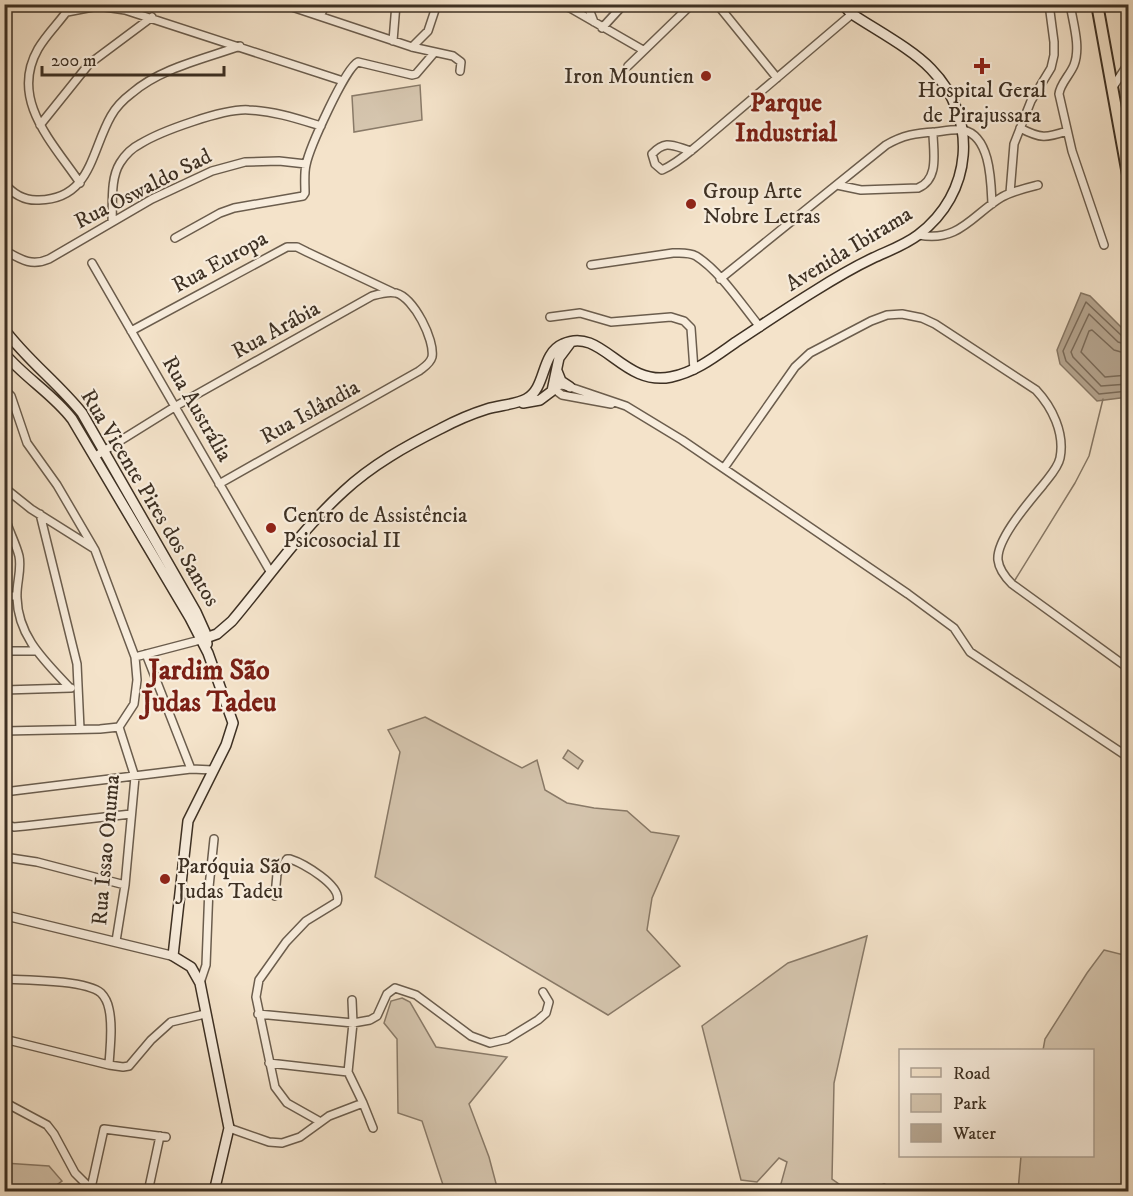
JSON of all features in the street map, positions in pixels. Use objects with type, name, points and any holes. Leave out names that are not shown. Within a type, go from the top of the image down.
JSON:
[{"type":"main road","name":"Avenida Ibirama","points":[[571,342],[584,340],[590,342],[626,368],[641,375],[668,378],[694,370],[840,275],[919,235],[943,209],[955,190],[963,159],[963,130],[956,105],[935,73],[922,60],[852,14],[842,4]]},
{"type":"main road","points":[[1097,4],[1128,175]]},
{"type":"main road","name":"Rua Vicente Pires dos Santos","points":[[4,329],[16,344],[69,396],[82,413],[196,612],[203,639]]},
{"type":"main road","points":[[517,402],[530,403],[545,397],[555,387],[559,358],[571,342]]},
{"type":"main road","points":[[534,393],[556,349],[571,342]]},
{"type":"main road","points":[[4,353],[21,371],[61,405],[72,419],[203,639],[233,723],[230,736],[188,821],[173,956],[191,967],[200,983],[229,1128],[214,1191]]},
{"type":"main road","points":[[557,371],[561,381],[570,387]]},
{"type":"main road","points":[[544,372],[555,387]]},
{"type":"main road","points":[[203,639],[217,634],[232,621],[322,512],[345,489],[376,465],[407,446],[463,418],[487,409],[517,402],[534,393],[555,387]]},
{"type":"street","points":[[72,4],[42,41],[36,53],[31,68],[28,95],[32,111],[80,183]]},
{"type":"street","points":[[284,4],[393,41],[458,59],[461,62],[460,71]]},
{"type":"street","points":[[320,16],[326,4]]},
{"type":"street","points":[[393,41],[396,4]]},
{"type":"street","points":[[412,47],[428,32],[437,4]]},
{"type":"street","points":[[556,4],[570,8],[644,50]]},
{"type":"street","points":[[587,4],[594,22]]},
{"type":"street","points":[[602,28],[624,4]]},
{"type":"street","points":[[628,66],[692,4]]},
{"type":"street","points":[[717,4],[777,78]]},
{"type":"street","points":[[1010,193],[1014,144],[1031,101],[1051,68],[1054,42],[1049,4]]},
{"type":"street","points":[[1070,4],[1077,53],[1072,69],[1059,94],[1075,159],[1104,244]]},
{"type":"street","points":[[67,12],[96,5],[125,10],[343,81]]},
{"type":"street","points":[[691,151],[665,144],[659,146],[652,154],[655,164],[662,170],[691,151],[852,14]]},
{"type":"street","points":[[40,124],[89,64],[152,17]]},
{"type":"street","points":[[4,183],[15,194],[35,201],[67,194],[80,183],[90,166],[109,119],[129,95],[154,77],[240,46]]},
{"type":"street","points":[[175,238],[220,213],[234,208],[303,196],[306,164],[321,126],[353,64],[358,62],[412,75],[416,74],[434,53]]},
{"type":"street","points":[[1113,87],[1128,64]]},
{"type":"street","points":[[112,222],[114,178],[117,170],[132,149],[149,139],[208,117],[248,109],[278,114],[321,126]]},
{"type":"street","points":[[1020,128],[1041,137],[1067,131]]},
{"type":"street","points":[[720,279],[897,138],[912,133],[963,130],[977,140],[986,155],[992,184],[992,204]]},
{"type":"street","points":[[837,185],[861,190],[923,186],[931,179],[933,171],[933,132]]},
{"type":"street","name":"Rua Oswaldo Sad","points":[[4,250],[37,264],[49,260],[152,199],[226,166],[256,161],[306,164]]},
{"type":"street","points":[[919,235],[933,237],[954,232],[1010,193],[1038,184]]},
{"type":"street","name":"Rua Europa","points":[[131,331],[287,247],[297,247],[395,293]]},
{"type":"street","points":[[591,265],[685,252],[695,256],[720,279],[760,327]]},
{"type":"street","name":"Rua Austrália","points":[[92,263],[271,573]]},
{"type":"street","name":"Rua Islândia","points":[[219,484],[428,364],[432,356],[425,326],[413,306],[395,293]]},
{"type":"street","name":"Rua Arábia","points":[[94,457],[176,406],[372,296],[395,293]]},
{"type":"street","points":[[550,317],[580,313],[611,322],[678,318],[691,328],[694,370]]},
{"type":"street","points":[[724,468],[795,367],[810,353],[887,315],[922,318],[935,324],[1036,390],[1055,416],[1060,439],[1060,460],[1001,544],[998,562],[1002,570],[1012,584],[1128,668]]},
{"type":"street","points":[[626,406],[567,396],[558,392],[555,387],[558,385],[570,387],[626,406],[682,440],[909,594],[954,628],[969,652],[1128,757]]},
{"type":"street","points":[[4,389],[11,396],[27,443],[57,485],[95,550],[135,657],[137,680],[134,704],[119,727],[4,731]]},
{"type":"street","points":[[5,489],[95,550]]},
{"type":"street","points":[[5,489],[4,510],[19,556],[17,596],[23,630],[36,651],[70,688]]},
{"type":"street","points":[[40,514],[77,664],[80,688],[80,729]]},
{"type":"street","points":[[4,596],[17,596]]},
{"type":"street","points":[[135,657],[203,639]]},
{"type":"street","points":[[4,651],[36,651]]},
{"type":"street","points":[[146,654],[190,769]]},
{"type":"street","points":[[4,690],[80,688]]},
{"type":"street","name":"Rua Issao Onuma","points":[[116,941],[125,885],[135,777],[119,727]]},
{"type":"street","points":[[4,792],[190,769],[213,770]]},
{"type":"street","points":[[4,824],[14,827],[131,814]]},
{"type":"street","points":[[200,983],[206,965],[209,887],[214,839]]},
{"type":"street","points":[[4,857],[37,862],[125,885]]},
{"type":"street","points":[[275,896],[276,873],[286,859],[290,859],[329,883],[337,890],[339,896],[337,902],[306,921],[295,932],[266,969],[257,988],[256,997],[269,1063],[279,1094],[300,1112],[320,1121]]},
{"type":"street","points":[[4,915],[173,956]]},
{"type":"street","points":[[4,978],[73,984],[99,992],[105,998],[111,1022],[109,1065]]},
{"type":"street","points":[[258,1014],[353,1023],[370,1020],[377,1016],[387,994],[395,988],[417,994],[457,1026],[480,1041],[490,1043],[500,1041],[525,1029],[546,1012],[549,1002],[543,992]]},
{"type":"street","points":[[352,1000],[353,1023],[348,1072],[373,1128]]},
{"type":"street","points":[[4,1039],[123,1067],[129,1066],[151,1040],[171,1022],[205,1014]]},
{"type":"street","points":[[269,1063],[348,1072]]},
{"type":"street","points":[[4,1102],[47,1125],[71,1168],[92,1190]]},
{"type":"street","points":[[229,1128],[262,1140],[282,1143],[300,1137],[320,1121],[337,1112],[363,1103]]},
{"type":"street","points":[[92,1190],[104,1129],[163,1136],[148,1191]]},
{"type":"green space","points":[[420,85],[422,120],[354,132],[352,96]]},
{"type":"green space","points":[[425,717],[522,768],[537,760],[545,790],[567,803],[627,811],[651,832],[679,836],[652,898],[647,930],[680,966],[608,1015],[375,877],[400,752],[388,730]]},
{"type":"green space","points":[[568,750],[583,761],[578,769],[563,758]]},
{"type":"green space","points":[[867,936],[834,1083],[832,1179],[849,1191],[779,1191],[787,1162],[779,1158],[757,1182],[741,1180],[702,1026],[788,963]]},
{"type":"green space","points":[[1104,950],[1128,956],[1128,1191],[1018,1191],[1021,1157],[1094,1157],[1094,1049],[1043,1049],[1045,1039]]},
{"type":"green space","points":[[402,998],[410,1002],[436,1047],[507,1057],[469,1104],[489,1157],[498,1191],[445,1191],[422,1121],[398,1113],[397,1039],[384,1023],[391,1001]]},
{"type":"green space","points":[[4,1163],[49,1166],[62,1181],[48,1191],[5,1191]]},
{"type":"green space","points":[[884,1184],[900,1191],[859,1191]]},
{"type":"water","points":[[1081,293],[1090,296],[1128,334],[1128,397],[1097,401],[1060,364],[1057,350]]},
{"type":"waterway","points":[[1015,580],[1075,483],[1089,456],[1103,399]]},
{"type":"place","name":"Hospital Geral de Pirajussara","points":[[982,66]]},
{"type":"place","name":"Iron Mountien","points":[[706,76]]},
{"type":"place","name":"Group Arte Nobre Letras","points":[[691,204]]},
{"type":"place","name":"Centro de Assistência Psicosocial II","points":[[271,528]]},
{"type":"place","name":"Paróquia São Judas Tadeu","points":[[165,879]]},
{"type":"district","name":"Parque Industrial","points":[[786,118]]},
{"type":"district","name":"Jardim São Judas Tadeu","points":[[209,686]]}]
